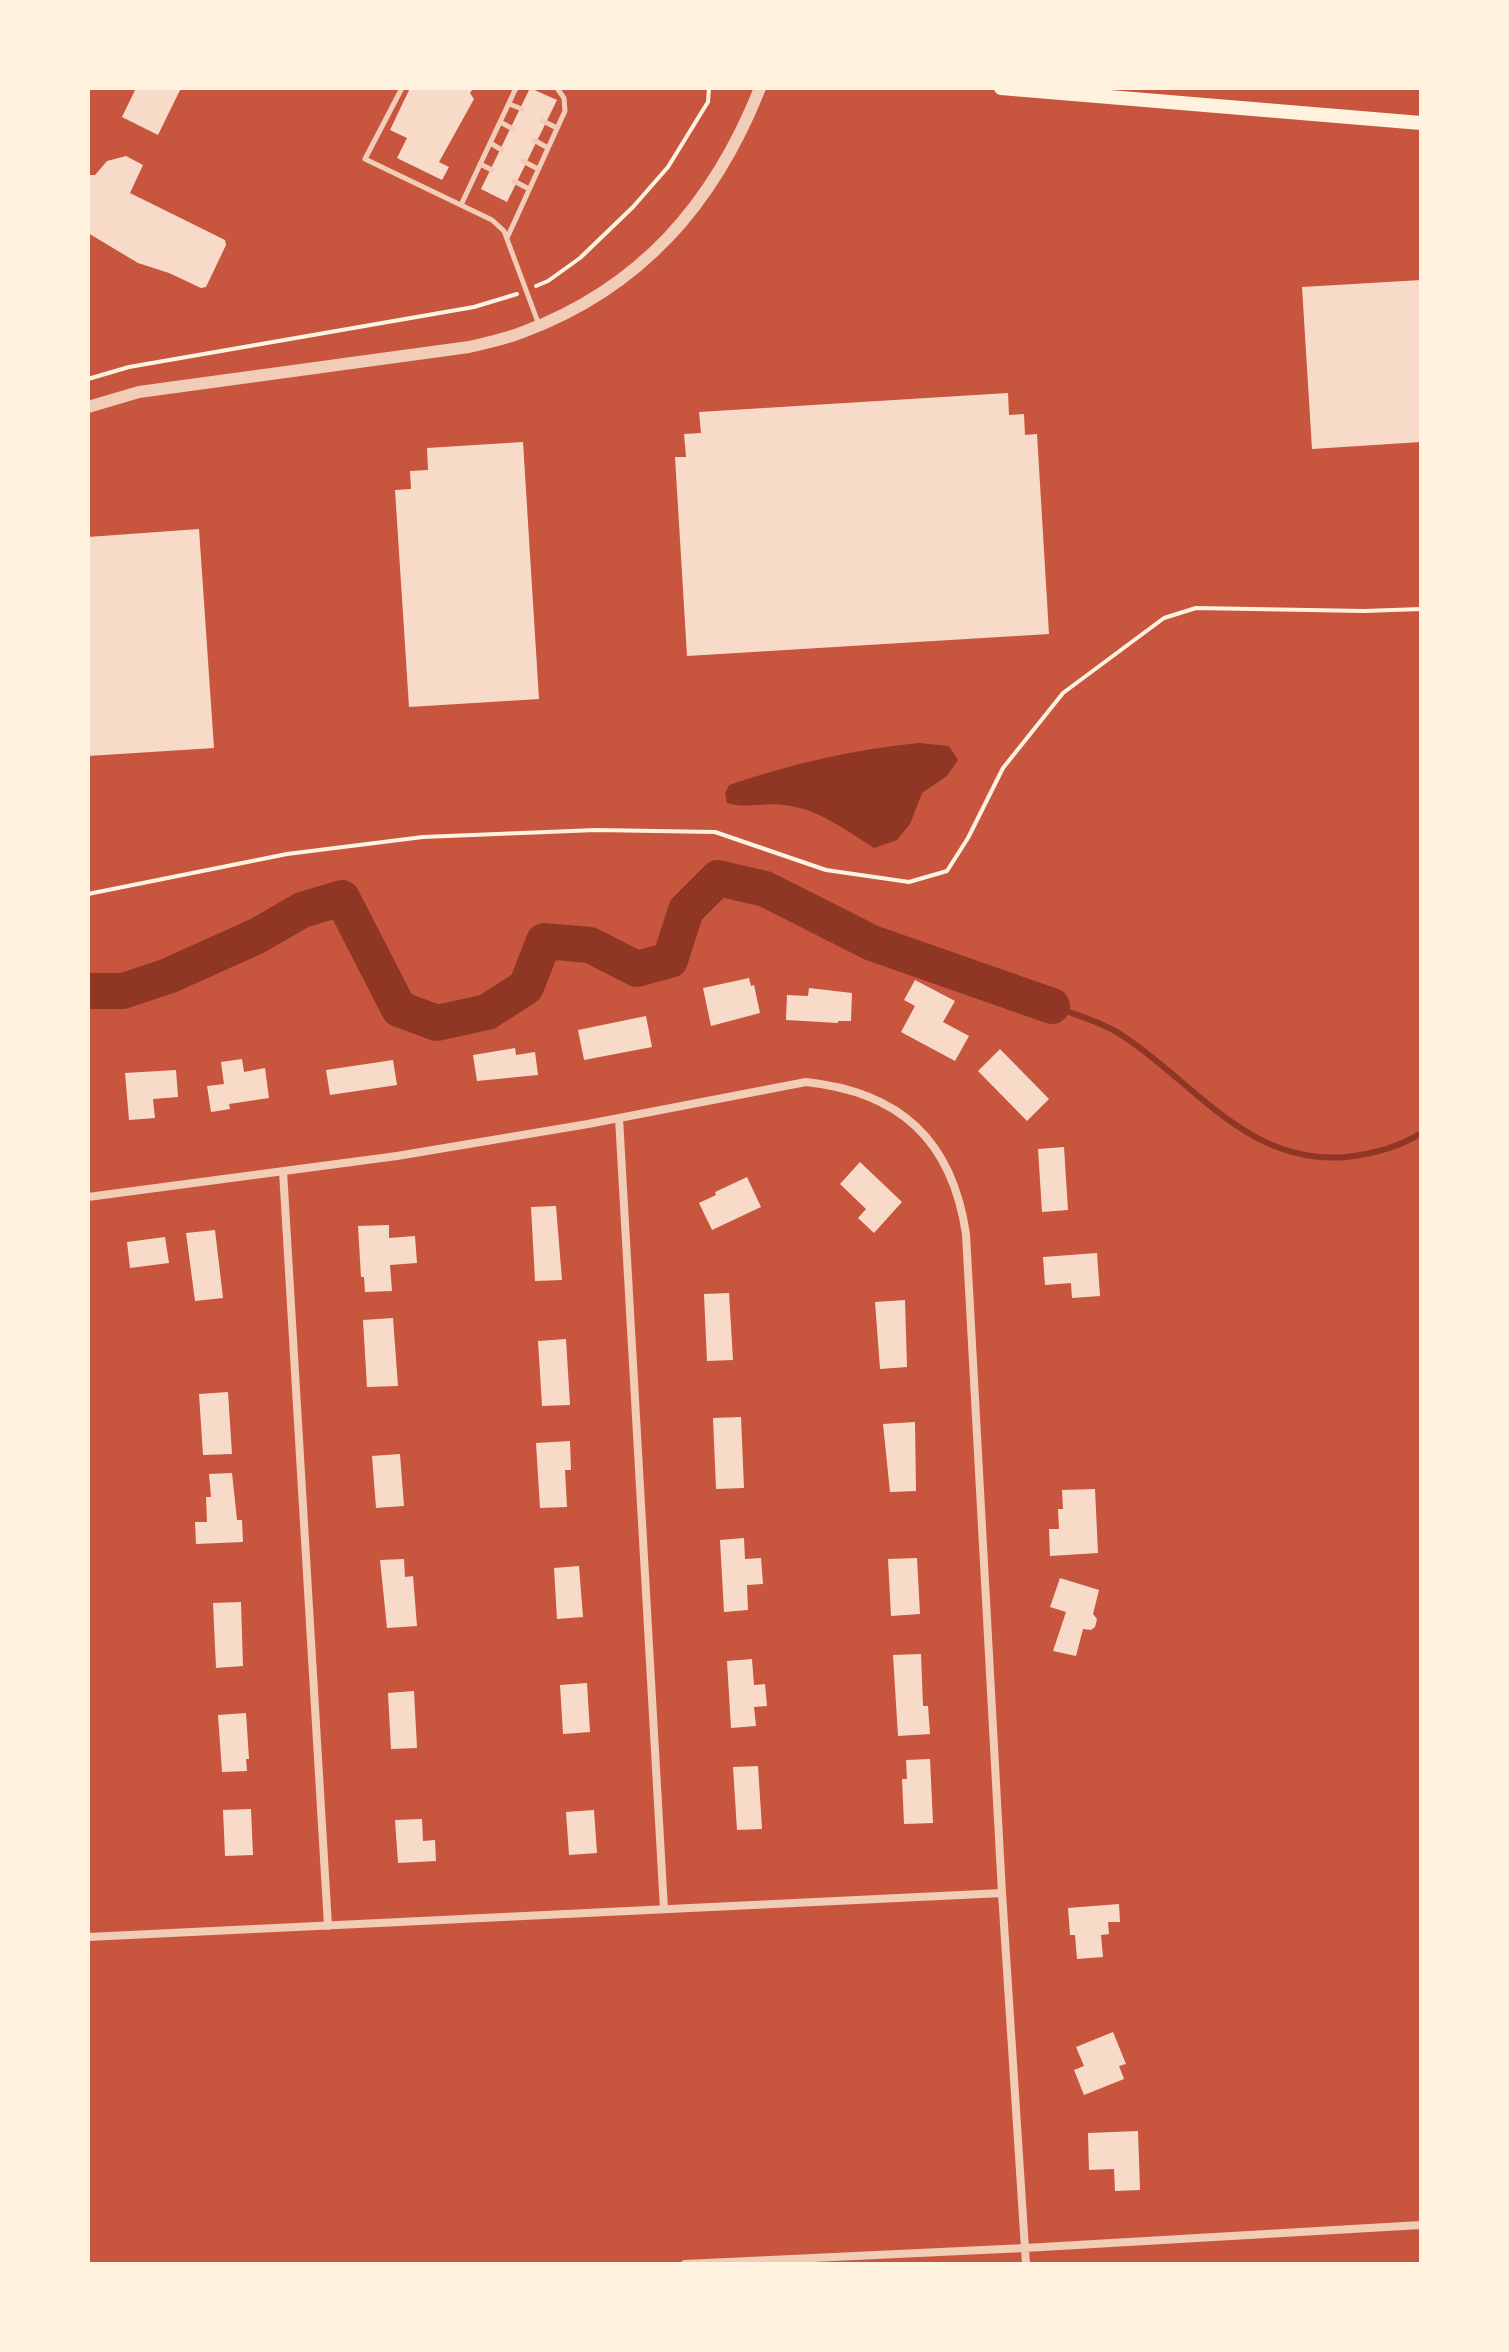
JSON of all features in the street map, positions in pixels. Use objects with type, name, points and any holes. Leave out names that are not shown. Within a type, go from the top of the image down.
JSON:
[{"type":"main road","points":[[1001,88],[1075,91],[1421,123]]},
{"type":"street","points":[[88,407],[139,392],[469,347],[570,312],[616,283],[658,248],[694,210],[724,165],[760,88]]},
{"type":"street","points":[[88,1197],[397,1156],[806,1082],[837,1085],[865,1094],[893,1108],[916,1126],[952,1176],[966,1234],[1026,2264]]},
{"type":"street","points":[[619,1118],[664,1909]]},
{"type":"street","points":[[283,1171],[328,1926]]},
{"type":"street","points":[[88,1937],[1002,1893]]},
{"type":"street","points":[[685,2264],[1421,2225]]},
{"type":"lane","points":[[402,88],[365,159],[492,220],[507,237],[539,325]]},
{"type":"lane","points":[[461,205],[516,88]]},
{"type":"lane","points":[[507,237],[565,111],[564,98],[557,88]]},
{"type":"lane","points":[[509,104],[522,109]]},
{"type":"lane","points":[[543,121],[557,128]]},
{"type":"lane","points":[[500,122],[513,129]]},
{"type":"lane","points":[[534,140],[548,148]]},
{"type":"lane","points":[[490,143],[502,150]]},
{"type":"lane","points":[[523,161],[538,169]]},
{"type":"lane","points":[[480,164],[492,170]]},
{"type":"lane","points":[[514,181],[529,189]]},
{"type":"path","points":[[88,379],[129,367],[474,307],[548,281],[580,258],[668,167],[708,102],[709,88]]},
{"type":"path","points":[[88,894],[287,854],[423,837],[596,830],[715,832],[826,870],[909,882],[947,871],[968,838],[1003,768],[1063,693],[1164,618],[1196,608],[1421,609]]},
{"type":"shaded area","points":[[919,743],[949,746],[958,760],[947,776],[922,793],[910,824],[897,840],[874,848],[808,810],[776,804],[727,803],[725,794],[729,785],[752,777],[847,753]]},
{"type":"building","points":[[136,88],[181,88],[158,135],[122,117]]},
{"type":"building","points":[[410,88],[472,90],[470,93],[474,99],[439,162],[449,167],[442,180],[397,158],[407,138],[390,130]]},
{"type":"building","points":[[530,88],[557,100],[507,202],[481,189]]},
{"type":"building","points":[[126,156],[143,165],[130,193],[225,240],[226,245],[206,287],[201,288],[138,263],[88,233],[88,175],[95,175],[107,161]]},
{"type":"building","points":[[1421,280],[1421,442],[1312,449],[1302,287]]},
{"type":"building","points":[[1008,393],[1009,415],[1024,414],[1025,435],[1037,434],[1049,634],[687,656],[675,457],[686,457],[684,434],[701,433],[699,412]]},
{"type":"building","points":[[523,442],[539,699],[409,707],[395,490],[411,489],[410,471],[428,470],[427,448]]},
{"type":"building","points":[[199,529],[214,748],[88,756],[88,537]]},
{"type":"building","points":[[749,978],[751,986],[754,985],[760,1013],[711,1026],[703,988]]},
{"type":"building","points":[[915,980],[955,1001],[943,1022],[969,1036],[955,1061],[901,1032],[915,1006],[904,1000]]},
{"type":"building","points":[[809,988],[852,993],[851,1021],[786,1020],[787,995],[808,996]]},
{"type":"building","points":[[646,1016],[652,1047],[584,1060],[578,1030]]},
{"type":"building","points":[[515,1048],[516,1055],[535,1052],[538,1075],[477,1081],[473,1055]]},
{"type":"building","points":[[1000,1049],[1049,1099],[1027,1121],[978,1071]]},
{"type":"building","points":[[242,1059],[244,1072],[265,1068],[269,1098],[229,1104],[230,1109],[211,1112],[207,1086],[224,1084],[221,1062]]},
{"type":"building","points":[[393,1060],[397,1085],[330,1095],[326,1070]]},
{"type":"building","points":[[176,1070],[178,1097],[153,1099],[155,1118],[129,1120],[125,1073]]},
{"type":"building","points":[[1064,1147],[1068,1210],[1042,1212],[1038,1149]]},
{"type":"building","points":[[860,1162],[902,1202],[874,1233],[858,1218],[866,1209],[840,1184]]},
{"type":"building","points":[[747,1177],[761,1207],[712,1230],[699,1203]]},
{"type":"building","points":[[556,1206],[562,1280],[535,1281],[531,1207]]},
{"type":"building","points":[[389,1225],[389,1238],[415,1236],[417,1263],[390,1265],[392,1291],[365,1292],[358,1226]]},
{"type":"building","points":[[215,1230],[223,1298],[195,1301],[186,1233]]},
{"type":"building","points":[[165,1237],[169,1263],[130,1268],[127,1242]]},
{"type":"building","points":[[1097,1253],[1100,1296],[1072,1298],[1071,1283],[1045,1285],[1043,1257]]},
{"type":"building","points":[[729,1293],[733,1360],[707,1361],[704,1294]]},
{"type":"building","points":[[905,1300],[907,1367],[880,1369],[875,1302]]},
{"type":"building","points":[[393,1318],[398,1386],[367,1387],[363,1320]]},
{"type":"building","points":[[566,1339],[570,1405],[542,1406],[538,1341]]},
{"type":"building","points":[[228,1392],[232,1454],[203,1455],[199,1394]]},
{"type":"building","points":[[741,1417],[744,1488],[716,1489],[713,1418]]},
{"type":"building","points":[[915,1422],[916,1491],[890,1492],[883,1424]]},
{"type":"building","points":[[570,1441],[571,1470],[565,1470],[567,1507],[540,1508],[536,1443]]},
{"type":"building","points":[[400,1454],[404,1506],[376,1508],[372,1456]]},
{"type":"building","points":[[232,1473],[237,1520],[242,1520],[243,1542],[196,1544],[195,1522],[207,1522],[206,1497],[211,1497],[209,1474]]},
{"type":"building","points":[[1095,1489],[1098,1553],[1050,1556],[1049,1529],[1059,1529],[1058,1509],[1063,1509],[1062,1490]]},
{"type":"building","points":[[744,1538],[745,1559],[761,1558],[763,1584],[747,1585],[748,1610],[724,1612],[720,1540]]},
{"type":"building","points":[[917,1558],[920,1614],[891,1616],[888,1559]]},
{"type":"building","points":[[404,1559],[405,1577],[413,1576],[417,1626],[387,1628],[380,1560]]},
{"type":"building","points":[[579,1566],[583,1617],[557,1619],[554,1568]]},
{"type":"building","points":[[1060,1578],[1099,1590],[1093,1614],[1097,1619],[1095,1627],[1083,1629],[1076,1656],[1053,1651],[1066,1612],[1050,1607]]},
{"type":"building","points":[[241,1602],[243,1666],[216,1668],[213,1603]]},
{"type":"building","points":[[921,1654],[923,1706],[928,1706],[930,1734],[898,1736],[893,1655]]},
{"type":"building","points":[[752,1659],[754,1685],[765,1684],[767,1706],[754,1707],[756,1726],[731,1728],[727,1661]]},
{"type":"building","points":[[587,1683],[590,1732],[563,1734],[560,1685]]},
{"type":"building","points":[[414,1691],[417,1748],[391,1749],[388,1693]]},
{"type":"building","points":[[246,1713],[247,1771],[222,1772],[218,1715]]},
{"type":"building","points":[[930,1759],[933,1823],[904,1824],[902,1779],[907,1779],[906,1760]]},
{"type":"building","points":[[758,1766],[762,1829],[737,1830],[733,1767]]},
{"type":"building","points":[[251,1809],[253,1855],[225,1856],[223,1810]]},
{"type":"building","points":[[594,1810],[597,1853],[569,1855],[566,1812]]},
{"type":"building","points":[[422,1819],[423,1841],[435,1840],[436,1861],[398,1863],[395,1820]]},
{"type":"building","points":[[1119,1904],[1120,1922],[1108,1922],[1109,1934],[1101,1935],[1103,1957],[1077,1959],[1075,1935],[1070,1935],[1068,1908]]},
{"type":"building","points":[[1113,2032],[1126,2064],[1119,2066],[1124,2079],[1084,2095],[1074,2070],[1084,2066],[1076,2047]]},
{"type":"building","points":[[1138,2131],[1140,2190],[1115,2191],[1114,2169],[1089,2170],[1088,2133]]},
{"type":"waterway","points":[[88,991],[123,991],[168,976],[257,936],[302,910],[342,898],[399,1009],[437,1023],[487,1012],[526,987],[544,941],[590,945],[637,969],[670,960],[686,910],[718,878],[765,889],[872,943],[1052,1006]]},
{"type":"waterway","points":[[1052,1006],[1120,1034],[1223,1116],[1279,1148],[1311,1156],[1346,1157],[1385,1150],[1421,1133]]}]
